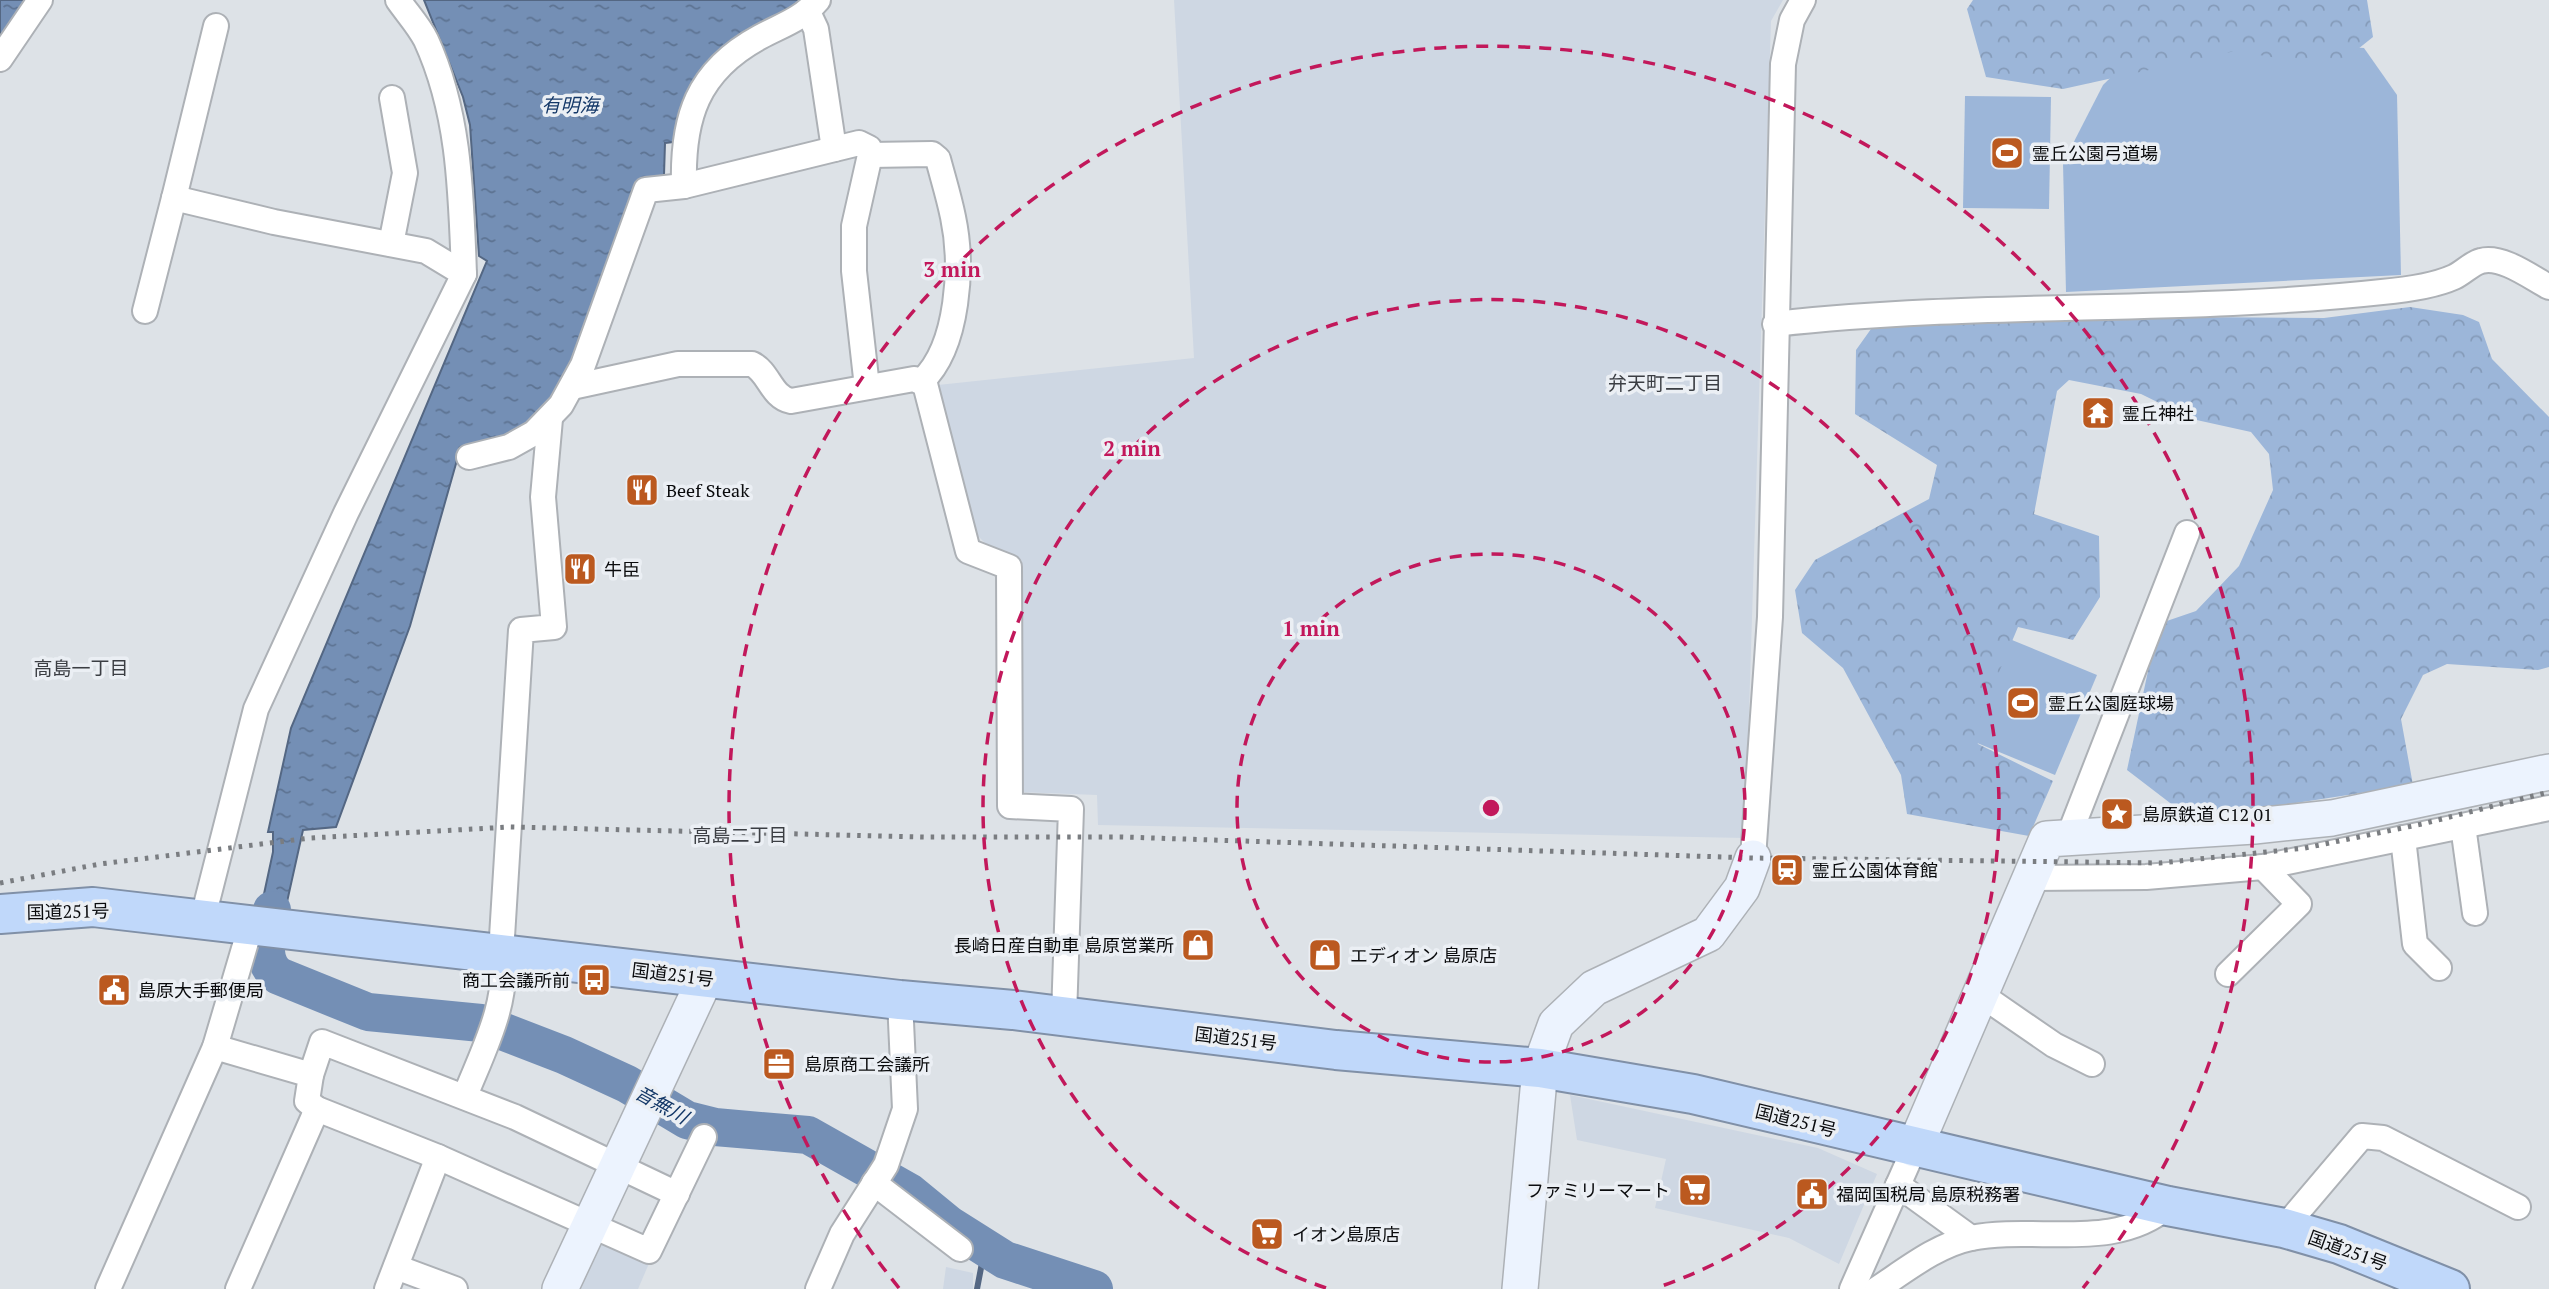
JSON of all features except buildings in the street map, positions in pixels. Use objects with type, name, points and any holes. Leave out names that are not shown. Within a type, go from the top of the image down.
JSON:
[{"type":"highway","name":"国道251号","points":[[2,923],[93,907],[705,979],[1065,1016],[1336,1050],[1540,1068],[1693,1094],[1914,1149],[2168,1206],[2284,1227],[2339,1244],[2450,1289]]},
{"type":"street","points":[[0,59],[40,0]]},
{"type":"street","points":[[202,921],[256,709],[346,513],[464,274],[460,177],[451,110],[425,39],[398,0]]},
{"type":"street","points":[[1520,1289],[1540,1068],[1556,1024],[1594,988],[1708,934],[1742,888],[1753,858],[1770,617],[1783,64],[1792,20],[1803,0]]},
{"type":"street","points":[[813,6],[834,149]]},
{"type":"street","points":[[684,186],[684,136],[692,106],[707,80],[752,42],[794,22],[813,6]]},
{"type":"street","points":[[145,311],[216,26]]},
{"type":"street","points":[[391,244],[405,173],[392,98]]},
{"type":"street","points":[[469,457],[509,447],[550,419],[572,387],[646,190],[684,186],[859,143],[869,148],[870,155],[854,226],[854,271],[867,387]]},
{"type":"street","points":[[870,155],[932,154],[938,159],[954,219],[955,312],[934,366],[922,381]]},
{"type":"street","points":[[174,198],[274,222],[426,251],[464,274]]},
{"type":"street","points":[[1775,324],[1854,315],[2010,308],[2220,306],[2311,299],[2386,292],[2453,278],[2482,260],[2502,262],[2549,287]]},
{"type":"street","points":[[572,387],[678,363],[752,364],[759,367],[779,396],[791,401],[914,379],[922,381]]},
{"type":"street","points":[[922,381],[968,551],[1009,567],[1010,806],[1071,809],[1065,1016]]},
{"type":"street","points":[[465,1096],[488,1036],[505,973],[501,953],[521,630],[554,626],[543,498],[550,419]]},
{"type":"street","points":[[2068,838],[2187,533]]},
{"type":"street","points":[[1852,1289],[2046,839],[2254,826],[2332,818],[2549,772]]},
{"type":"street","points":[[2030,878],[2146,877],[2263,867],[2549,808]]},
{"type":"street","points":[[2463,826],[2475,913]]},
{"type":"street","points":[[2403,838],[2404,938],[2415,944],[2439,968]]},
{"type":"street","points":[[2228,974],[2299,904],[2263,867]]},
{"type":"street","points":[[108,1289],[215,1047],[263,927]]},
{"type":"street","points":[[561,1289],[705,979]]},
{"type":"street","points":[[1980,995],[2054,1045],[2092,1064]]},
{"type":"street","points":[[818,1289],[842,1234],[879,1176],[905,1109],[900,1000]]},
{"type":"street","points":[[677,1194],[465,1096],[322,1042],[311,1075],[307,1101],[317,1109],[438,1157],[649,1251],[677,1194],[704,1137]]},
{"type":"street","points":[[215,1047],[311,1075]]},
{"type":"street","points":[[238,1289],[317,1109]]},
{"type":"street","points":[[2284,1227],[2362,1136],[2383,1138],[2518,1208]]},
{"type":"street","points":[[438,1157],[392,1278],[455,1289]]},
{"type":"street","points":[[879,1176],[960,1250]]},
{"type":"street","points":[[1898,1185],[1971,1238]]},
{"type":"street","points":[[1877,1289],[1937,1251],[1971,1238],[2126,1230],[2151,1221],[2168,1206]]},
{"type":"shaded area","points":[[1174,0],[1783,0],[1771,21],[1745,838],[1098,825],[1097,795],[1019,792],[1022,561],[989,547],[975,533],[938,385],[1194,358]]},
{"type":"shaded area","points":[[1570,1095],[1818,1148],[1877,1174],[1839,1264],[1789,1238],[1655,1208],[1666,1159],[1577,1140]]},
{"type":"shaded area","points":[[598,1237],[650,1261],[638,1289],[575,1289]]},
{"type":"shaded area","points":[[946,1267],[973,1273],[973,1289],[943,1289]]},
{"type":"green space","points":[[1973,0],[2367,0],[2373,37],[2343,61],[2277,58],[2235,51],[2063,89],[1986,77],[1967,9]]},
{"type":"green space","points":[[2155,34],[2364,48],[2397,95],[2401,275],[2066,292],[2063,163],[2103,85]]},
{"type":"green space","name":"霊丘公園弓道場","points":[[1965,96],[2051,97],[2049,209],[1963,208]]},
{"type":"green space","points":[[2410,307],[2463,315],[2479,322],[2492,359],[2549,417],[2549,667],[2538,670],[2447,664],[2423,675],[2401,719],[2413,785],[2191,819],[2127,770],[2158,624],[2196,611],[2239,566],[2273,490],[2269,454],[2251,432],[2192,419],[2141,394],[2069,380],[2057,391],[2034,514],[2099,536],[2100,597],[2073,640],[2018,627],[1974,732],[1978,744],[2053,781],[2029,836],[1907,814],[1901,775],[1843,668],[1802,633],[1795,590],[1815,560],[1929,499],[1937,465],[1855,414],[1856,350],[1871,329],[2050,316],[2324,318]]},
{"type":"green space","name":"霊丘公園庭球場","points":[[1990,631],[2097,675],[2055,775],[1948,731]]},
{"type":"water","points":[[0,0],[27,0],[0,38]]},
{"type":"water","name":"有明海","points":[[424,0],[806,0],[695,79],[683,100],[673,142],[665,143],[664,175],[638,182],[569,372],[557,395],[514,437],[459,453],[410,626],[336,827],[303,830],[285,911],[261,908],[273,852],[273,832],[268,832],[291,728],[487,261],[479,256],[470,125],[463,97]]},
{"type":"waterway","name":"音無川","points":[[272,910],[266,955],[272,970],[279,976],[368,1012],[481,1023],[564,1055],[627,1084],[687,1120],[715,1127],[808,1135],[909,1192],[948,1224],[1005,1260],[1094,1289]]},
{"type":"waterway","points":[[977,1289],[985,1247]]},
{"type":"railway","points":[[0,883],[100,864],[310,838],[510,827],[924,837],[1123,837],[1753,858],[2160,863],[2305,848],[2422,824],[2549,792]]},
{"type":"place","name":"霊丘公園弓道場","points":[[2007,153]]},
{"type":"place","name":"霊丘神社","points":[[2098,413]]},
{"type":"place","name":"Beef Steak","points":[[642,490]]},
{"type":"place","name":"牛臣","points":[[580,569]]},
{"type":"place","name":"霊丘公園庭球場","points":[[2023,703]]},
{"type":"place","name":"島原鉄道 C12 01","points":[[2117,814]]},
{"type":"place","name":"霊丘公園体育館","points":[[1787,870]]},
{"type":"place","name":"長崎日産自動車 島原営業所","points":[[1198,945]]},
{"type":"place","name":"エディオン 島原店","points":[[1325,955]]},
{"type":"place","name":"商工会議所前","points":[[594,980]]},
{"type":"place","name":"島原大手郵便局","points":[[114,990]]},
{"type":"place","name":"島原商工会議所","points":[[779,1064]]},
{"type":"place","name":"ファミリーマート","points":[[1695,1190]]},
{"type":"place","name":"福岡国税局 島原税務署","points":[[1812,1194]]},
{"type":"place","name":"イオン島原店","points":[[1267,1234]]},
{"type":"district","name":"弁天町二丁目","points":[[1665,382]]},
{"type":"district","name":"高島一丁目","points":[[81,667]]},
{"type":"district","name":"高島二丁目","points":[[740,834]]}]
